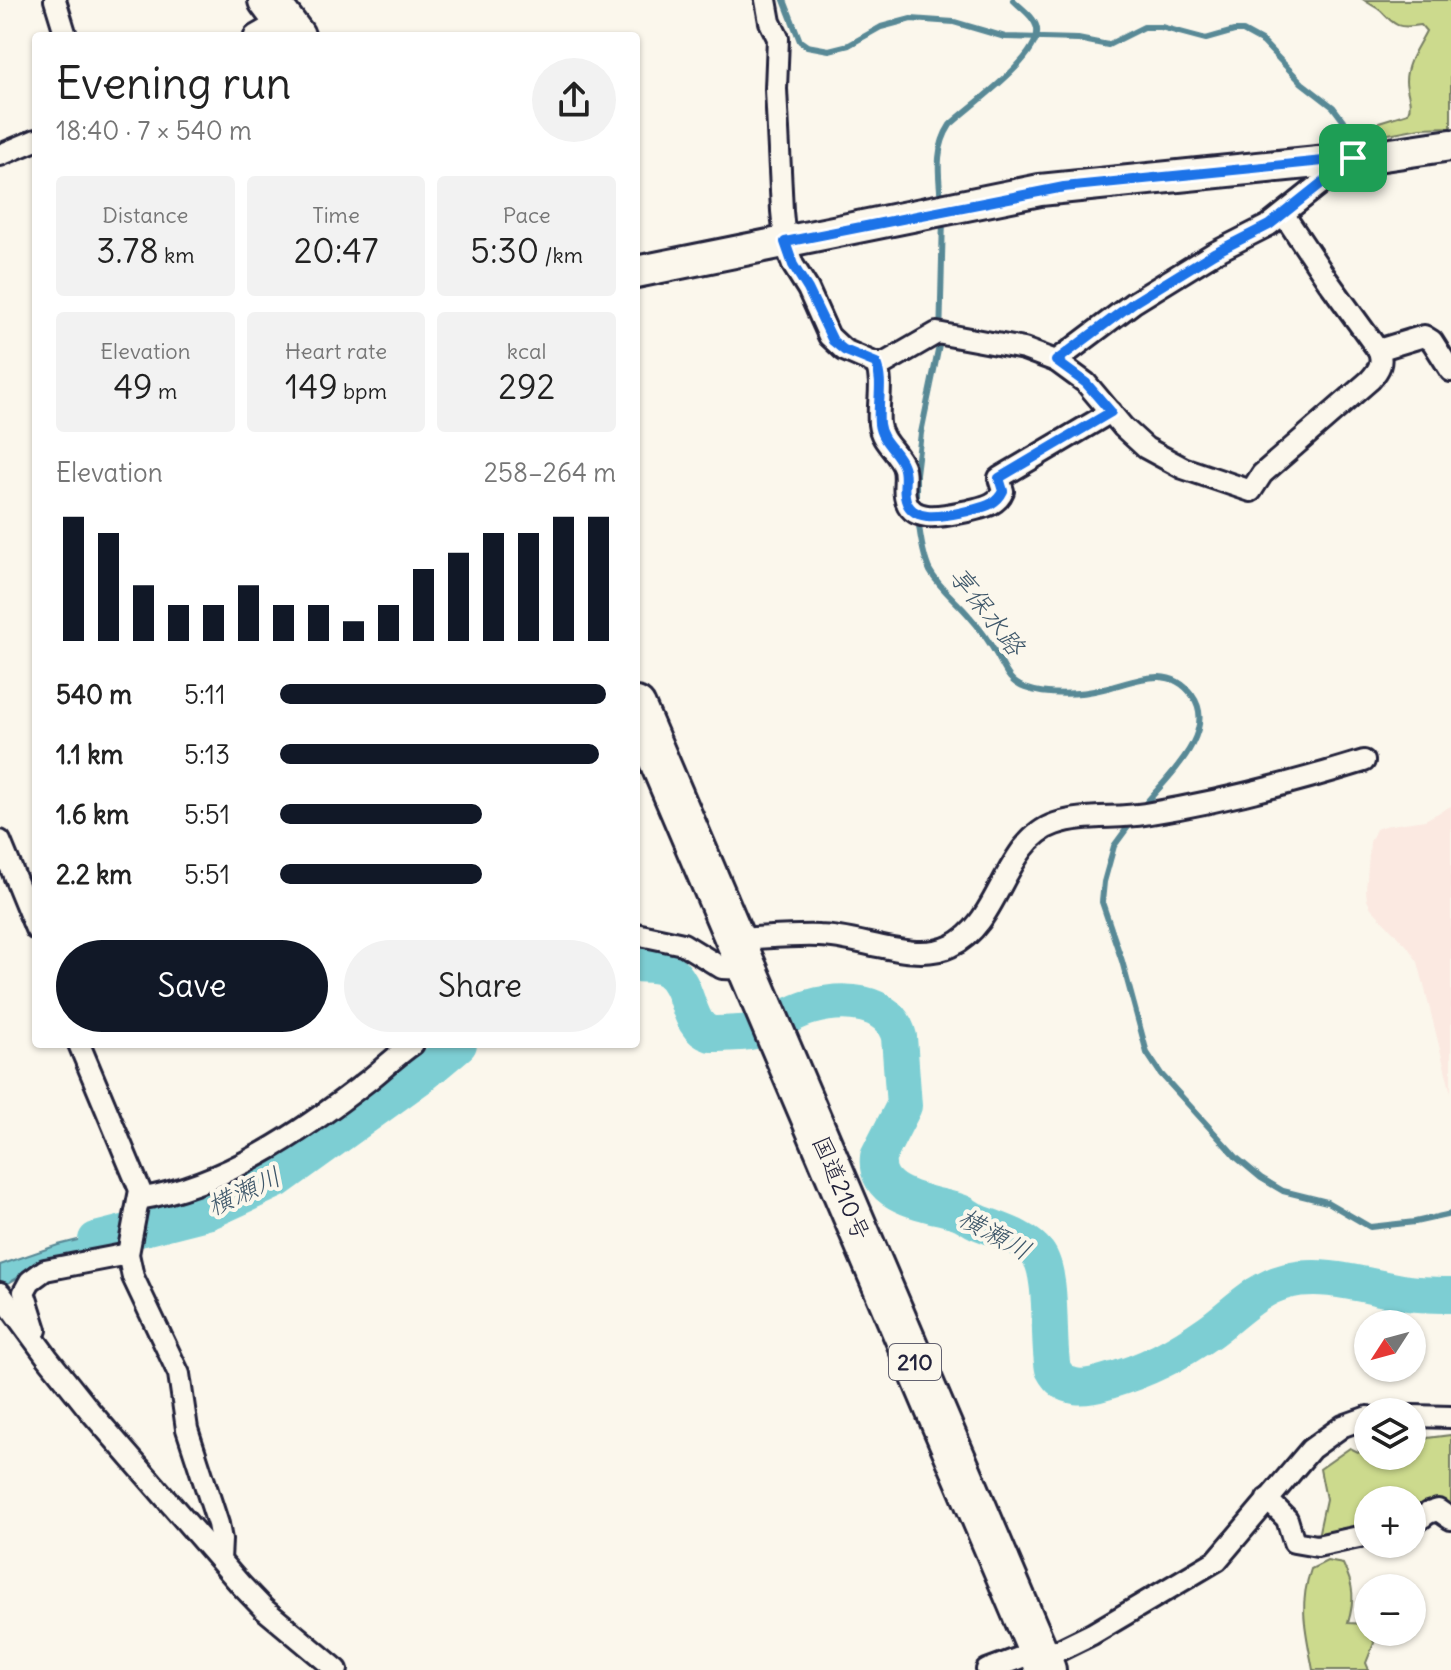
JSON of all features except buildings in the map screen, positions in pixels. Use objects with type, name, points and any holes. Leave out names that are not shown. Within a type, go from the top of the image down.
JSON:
[{"type":"highway","name":"国道210号","points":[[640,716],[1041,1660]]},
{"type":"street","points":[[55,0],[65,32]]},
{"type":"street","points":[[766,0],[770,22],[778,38],[777,116],[785,242],[793,265],[833,341],[844,350],[876,363],[890,362],[930,336],[947,333],[1024,349],[1056,361],[1086,383],[1146,448],[1183,468],[1251,491],[1262,474],[1378,372],[1381,356],[1284,215]]},
{"type":"street","points":[[0,155],[32,142]]},
{"type":"street","points":[[640,271],[1064,187],[1451,145]]},
{"type":"street","points":[[1056,361],[1133,303],[1214,253],[1258,232],[1284,215],[1353,158]]},
{"type":"street","points":[[1378,350],[1424,336],[1432,341],[1451,371]]},
{"type":"street","points":[[876,363],[881,392],[881,433],[904,468],[905,499],[909,508],[919,514],[947,515],[992,505],[1003,491],[999,478],[1111,412]]},
{"type":"street","points":[[640,935],[683,944],[722,968],[746,967],[819,935],[922,952],[945,949],[971,930],[1031,838],[1047,827],[1073,820],[1148,814],[1307,778],[1364,761]]},
{"type":"street","points":[[0,841],[32,919]]},
{"type":"street","points":[[81,1048],[139,1185],[128,1254],[137,1287],[179,1374],[187,1429],[218,1524],[220,1560]]},
{"type":"street","points":[[139,1199],[194,1185],[253,1159],[347,1096],[408,1048]]},
{"type":"street","points":[[47,1357],[25,1297],[30,1281],[45,1270],[128,1254]]},
{"type":"street","points":[[0,1293],[47,1357],[220,1560],[264,1609],[337,1670]]},
{"type":"street","points":[[1426,1416],[1451,1417]]},
{"type":"street","points":[[987,1670],[1041,1660],[1206,1568],[1226,1551],[1300,1460],[1325,1437],[1354,1422]]},
{"type":"street","points":[[1267,1499],[1287,1519],[1294,1542],[1317,1546],[1354,1538]]},
{"type":"street","points":[[1426,1514],[1438,1510],[1451,1519]]},
{"type":"shaded area","points":[[1451,806],[1451,1093],[1418,962],[1371,908],[1366,890],[1370,842],[1376,829],[1425,820]]},
{"type":"green space","points":[[1364,0],[1451,0],[1451,127],[1420,128],[1383,135],[1374,130],[1373,127],[1379,122],[1408,113],[1408,67],[1426,31],[1421,25],[1398,25]]},
{"type":"green space","points":[[1451,1435],[1451,1514],[1426,1518],[1426,1486],[1354,1486],[1354,1533],[1317,1541],[1326,1499],[1320,1469],[1350,1448],[1354,1450],[1354,1470],[1426,1470],[1426,1438]]},
{"type":"green space","points":[[1327,1561],[1343,1564],[1352,1593],[1348,1623],[1354,1623],[1354,1646],[1373,1646],[1366,1663],[1369,1670],[1313,1670],[1304,1619],[1311,1569]]},
{"type":"water","points":[[121,1229],[123,1246],[59,1259],[0,1288],[0,1265],[58,1245]]},
{"type":"waterway","name":"享保水路","points":[[784,0],[800,41],[807,46],[829,50],[849,45],[881,27],[911,19],[954,22],[1005,37],[1078,39],[1108,45],[1144,27],[1161,27],[1206,39],[1243,31],[1263,42],[1302,83],[1333,107],[1348,127]]},
{"type":"waterway","name":"享保水路","points":[[941,202],[940,153],[950,125],[1017,67],[1035,40],[1037,29],[1034,21],[1013,0]]},
{"type":"waterway","name":"享保水路","points":[[916,503],[921,433],[940,341],[943,217]]},
{"type":"waterway","name":"享保水路","points":[[918,518],[930,571],[978,626],[1015,682],[1034,691],[1074,693],[1162,677],[1183,685],[1192,695],[1199,710],[1199,725],[1194,740],[1185,756],[1142,808]]},
{"type":"waterway","name":"享保水路","points":[[1133,820],[1114,846],[1102,902],[1147,1053],[1161,1074],[1237,1158],[1283,1191],[1327,1202],[1370,1227],[1451,1214]]},
{"type":"waterway","name":"横瀬川","points":[[640,964],[668,970],[681,985],[697,1023],[711,1034],[754,1031],[823,1004],[863,1004],[886,1015],[899,1037],[904,1106],[878,1157],[884,1182],[906,1196],[960,1212],[1018,1239],[1038,1254],[1046,1277],[1053,1369],[1070,1385],[1084,1387],[1098,1384],[1161,1361],[1210,1331],[1256,1295],[1287,1281],[1330,1279],[1408,1293],[1451,1295]]},
{"type":"waterway","name":"横瀬川","points":[[96,1240],[210,1211],[277,1180],[421,1076],[454,1048]]},
{"type":"route","points":[[1353,158],[1269,225],[1214,253],[1133,303],[1056,361],[1086,383],[1111,412],[999,478],[1003,491],[995,502],[947,515],[919,514],[909,508],[905,499],[902,462],[881,433],[881,392],[876,363],[844,350],[829,336],[808,289],[789,257],[785,242],[1064,187],[1353,158]]}]
